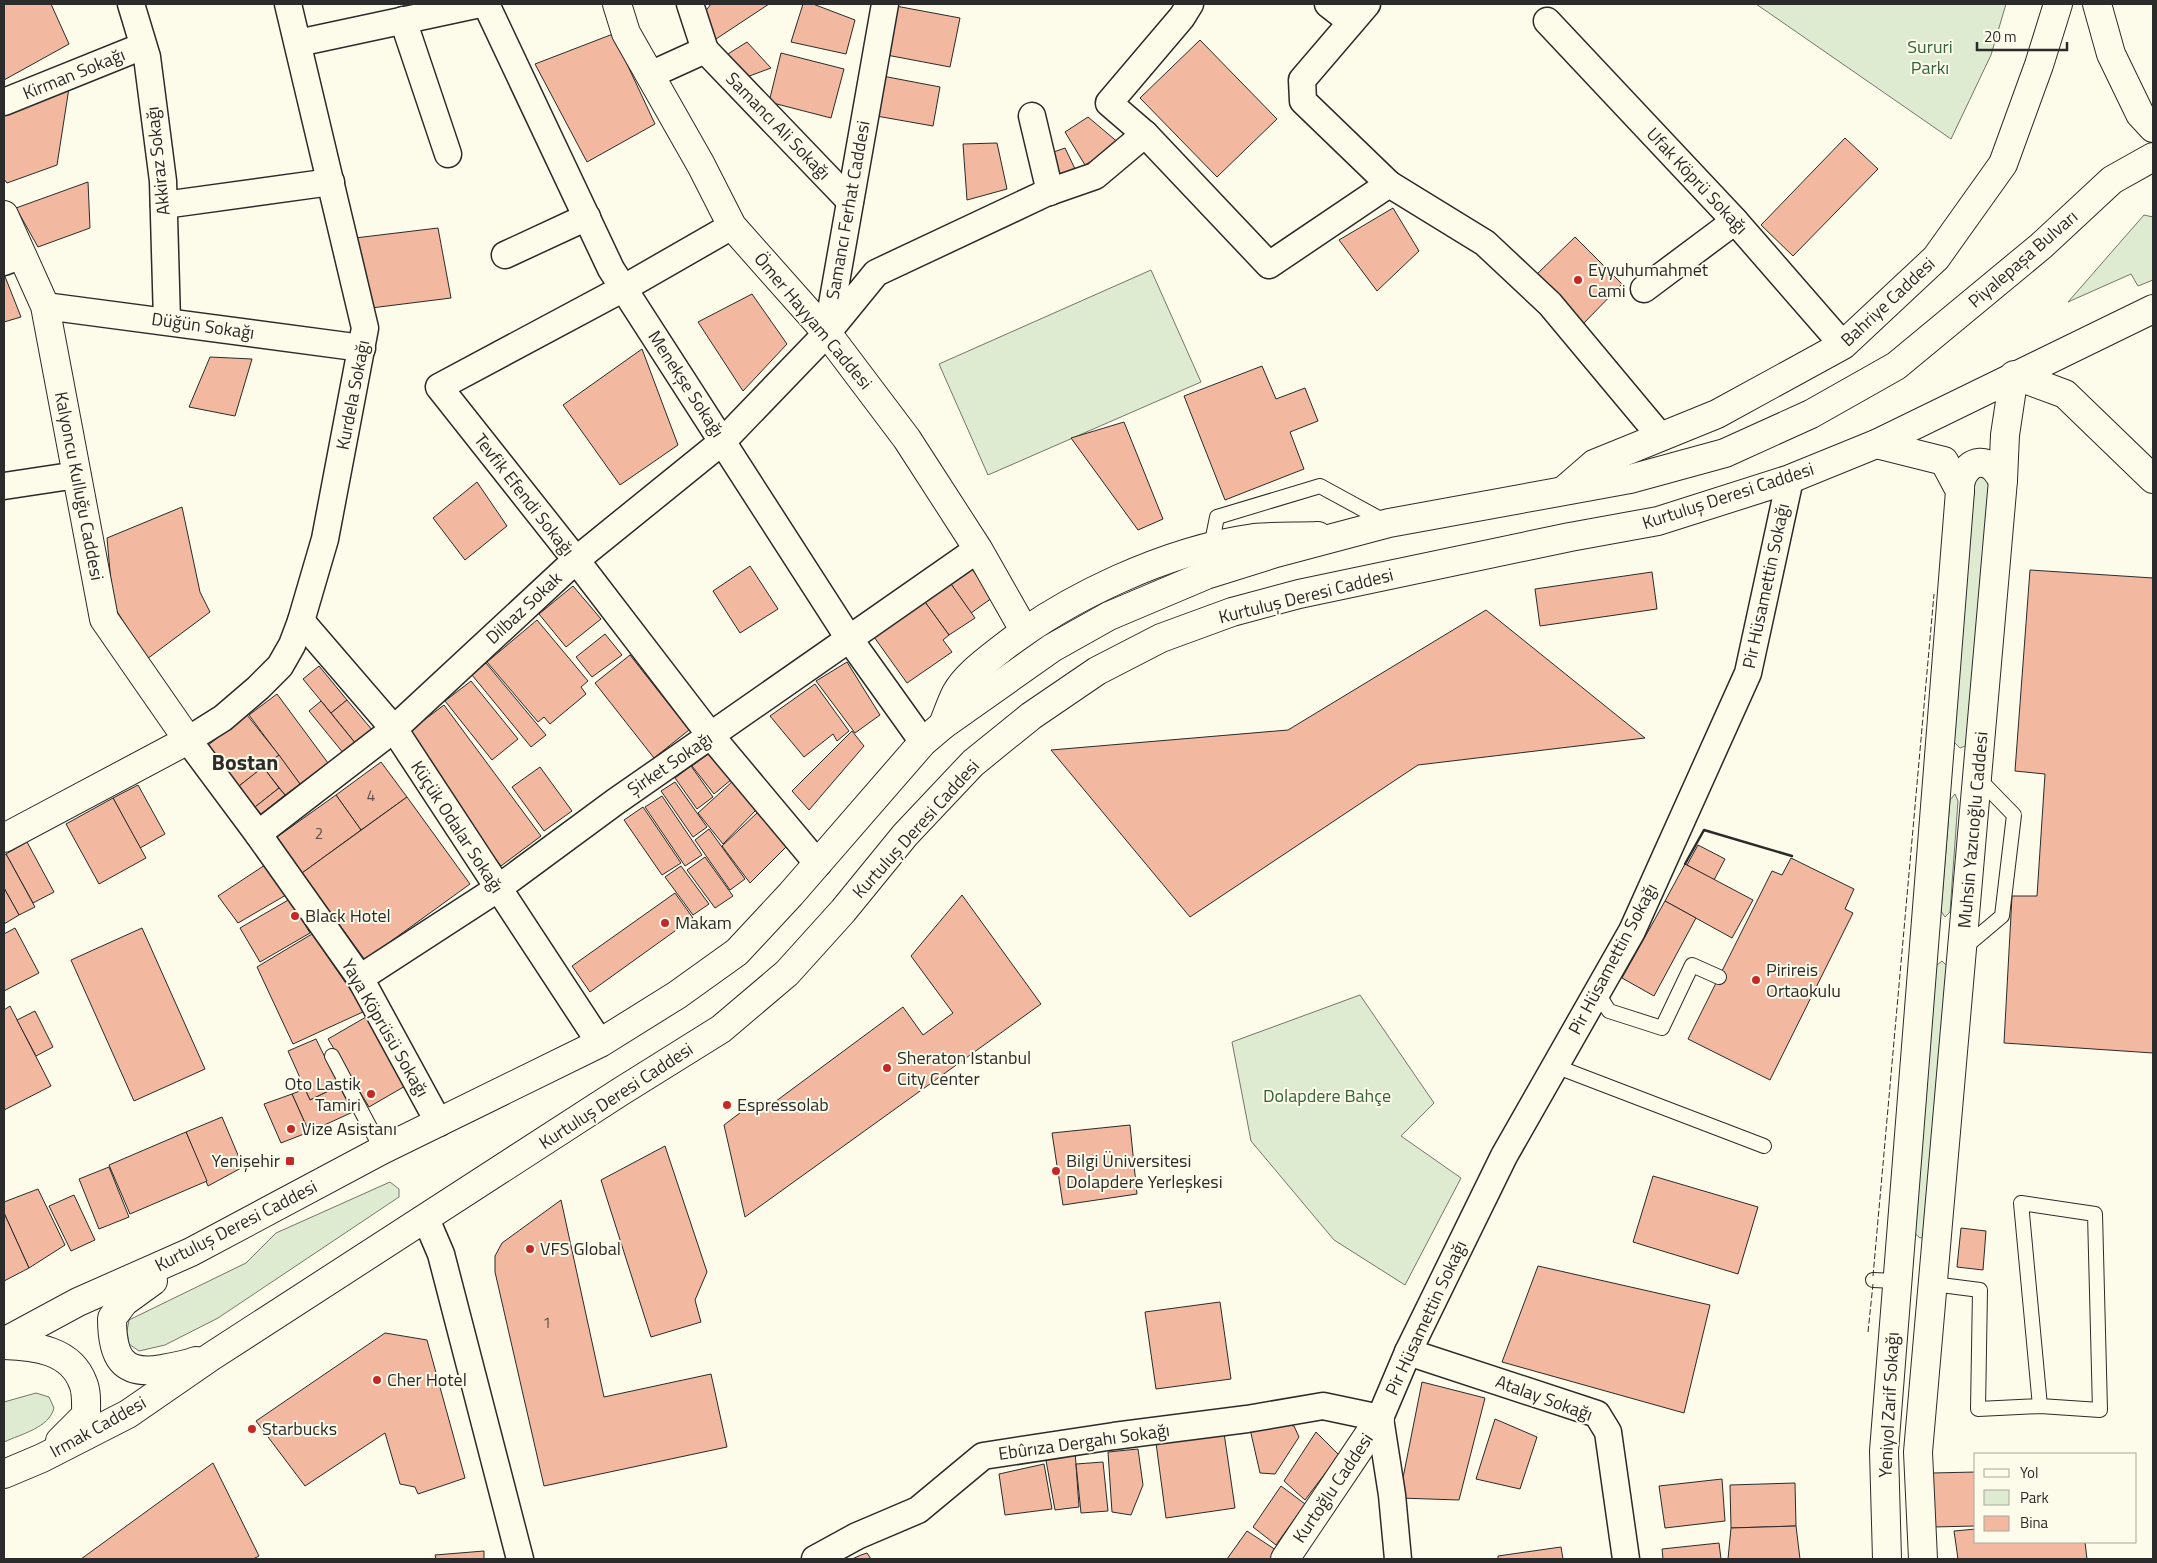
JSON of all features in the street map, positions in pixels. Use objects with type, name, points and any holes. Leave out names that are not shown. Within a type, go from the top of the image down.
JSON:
[{"type":"main road","name":"Ömer Hayyam Caddesi","points":[[617,4],[626,33],[701,165],[732,226],[827,332],[907,439],[978,548],[1024,630]]},
{"type":"main road","name":"Bahriye Caddesi","points":[[1562,491],[1594,464],[1717,414],[1843,345],[1936,258],[2003,164],[2036,73],[2058,4]]},
{"type":"main road","points":[[2097,4],[2111,54],[2140,114],[2153,128]]},
{"type":"main road","name":"Piyalepaşa Bulvarı","points":[[1896,366],[2041,246],[2112,180],[2153,157]]},
{"type":"main road","name":"Kalyoncu Kulluğu Caddesi","points":[[4,215],[13,259],[45,306],[104,619],[188,740]]},
{"type":"main road","name":"Kurtuluş Deresi Caddesi","points":[[212,1356],[620,1092],[721,1029],[787,973],[843,910],[905,835],[973,763],[1031,716],[1096,671],[1161,638],[1232,612],[1326,588],[1570,536],[1658,521],[1790,479],[1876,444],[2014,375],[2153,309]]},
{"type":"main road","name":"Kurtuluş Deresi Caddesi","points":[[4,1344],[78,1302],[192,1252],[382,1150],[600,1043],[677,995],[737,952],[933,734],[1052,648],[1109,616],[1206,575],[1276,553],[1389,523],[1630,480],[1725,453],[1811,414],[1896,366]]},
{"type":"main road","points":[[2014,375],[2065,394],[2153,479]]},
{"type":"main road","name":"Muhsin Yazıcıoğlu Caddesi","points":[[1933,1284],[2003,480],[2005,435],[2014,375]]},
{"type":"main road","points":[[1876,444],[1944,462],[1960,491]]},
{"type":"main road","points":[[1933,1284],[1885,1281],[1924,942],[1960,481],[1962,473],[1969,466],[1978,463],[1987,464],[1995,469],[2003,480]]},
{"type":"main road","points":[[933,734],[956,692],[978,667],[1024,630],[1090,593],[1165,560],[1210,547],[1254,538],[1347,535]]},
{"type":"main road","points":[[4,838],[188,740]]},
{"type":"main road","points":[[1938,774],[1977,777]]},
{"type":"main road","points":[[1924,942],[1962,949]]},
{"type":"main road","points":[[192,1252],[124,1302],[116,1310],[112,1318],[115,1349],[121,1362],[132,1369],[146,1371],[188,1364],[212,1356]]},
{"type":"main road","name":"Yeniyol Zarif Sokağı","points":[[1885,1281],[1884,1451],[1887,1559]]},
{"type":"main road","name":"Yeniyol Zarif Sokağı","points":[[1922,1559],[1918,1452],[1933,1284]]},
{"type":"main road","points":[[4,1344],[28,1346],[52,1352],[71,1362],[84,1384],[86,1415],[42,1458]]},
{"type":"main road","name":"Irmak Caddesi","points":[[4,1474],[42,1458],[128,1414],[212,1356]]},
{"type":"main road","name":"Kurtoğlu Caddesi","points":[[1285,1559],[1380,1418]]},
{"type":"street","name":"Akkiraz Sokağı","points":[[131,4],[147,57],[163,181],[167,321]]},
{"type":"street","name":"Kurdela Sokağı","points":[[188,740],[223,718],[280,666],[292,646],[325,540],[365,328],[288,4]]},
{"type":"street","points":[[298,43],[480,4]]},
{"type":"street","name":"Menekşe Sokağı","points":[[486,4],[611,269],[848,637],[933,734]]},
{"type":"street","name":"Samancı Ali Sokağı","points":[[690,4],[705,50],[850,202]]},
{"type":"street","name":"Samancı Ferhat Caddesi","points":[[827,332],[885,4]]},
{"type":"street","points":[[1328,4],[1359,13],[1302,80],[1304,101],[1389,184],[1485,243],[1536,290],[1550,304],[1660,437]]},
{"type":"street","points":[[1180,8],[1109,103],[1145,134],[1269,265],[1389,184]]},
{"type":"street","points":[[402,20],[448,154]]},
{"type":"street","name":"Ufak Köprü Sokağı","points":[[1547,21],[1735,220],[1843,345]]},
{"type":"street","name":"Kirman Sokağı","points":[[4,102],[144,46]]},
{"type":"street","points":[[650,75],[705,50]]},
{"type":"street","points":[[1032,116],[1048,192]]},
{"type":"street","name":"Samancı Ferhat Caddesi","points":[[827,332],[876,274],[1048,192],[1094,176],[1145,134]]},
{"type":"street","points":[[164,205],[331,182]]},
{"type":"street","points":[[505,254],[587,217]]},
{"type":"street","points":[[1644,289],[1735,220]]},
{"type":"street","name":"Tevfik Efendi Sokağı","points":[[732,226],[624,288],[439,387],[576,560],[711,736],[818,864]]},
{"type":"street","name":"Düğün Sokağı","points":[[45,306],[362,348]]},
{"type":"street","name":"Dilbaz Sokak","points":[[258,834],[394,729],[576,560],[723,441],[827,332]]},
{"type":"street","points":[[4,486],[77,474]]},
{"type":"street","name":"Pir Hüsamettin Sokağı","points":[[1380,1418],[1408,1352],[1504,1156],[1635,924],[1748,673],[1790,479]]},
{"type":"street","name":"Şirket Sokağı","points":[[360,978],[497,889],[614,802],[978,548]]},
{"type":"street","name":"Küçük Odalar Sokağı","points":[[301,621],[394,729],[497,889],[600,1043]]},
{"type":"street","name":"Yaya Köprüsü Sokağı","points":[[188,740],[258,834],[360,978],[439,1123]]},
{"type":"street","points":[[426,1219],[441,1254],[520,1559]]},
{"type":"street","name":"Atalay Sokağı","points":[[1408,1352],[1597,1414],[1608,1432],[1626,1559]]},
{"type":"street","name":"Ebûrıza Dergahı Sokağı","points":[[815,1559],[857,1536],[918,1510],[983,1456],[1114,1436],[1247,1419],[1323,1406],[1380,1418]]},
{"type":"street","points":[[1380,1418],[1392,1495],[1398,1559]]},
{"type":"lane","points":[[1210,547],[1216,517],[1320,486],[1389,523]]},
{"type":"lane","points":[[1962,949],[2002,916],[2014,815],[1977,777]]},
{"type":"lane","points":[[1596,992],[1609,1011],[1662,1028],[1692,965],[1719,977]]},
{"type":"lane","points":[[332,1056],[382,1150]]},
{"type":"lane","points":[[1555,1066],[1764,1146]]},
{"type":"lane","points":[[1933,1284],[1980,1290],[1978,1409],[2040,1406],[2100,1410],[2095,1214],[2021,1203],[2040,1406]]},
{"type":"green space","name":"Sururi Parkı","points":[[1756,4],[2006,4],[1991,55],[1951,139]]},
{"type":"green space","points":[[2144,215],[2153,217],[2153,280],[2138,286],[2131,274],[2068,302]]},
{"type":"green space","points":[[1151,270],[1201,382],[988,475],[939,364]]},
{"type":"green space","points":[[1983,471],[1990,478],[1968,745],[1960,748],[1953,741],[1974,478]]},
{"type":"green space","points":[[1955,794],[1958,801],[1950,912],[1945,917],[1941,911],[1950,800]]},
{"type":"green space","points":[[1942,961],[1949,968],[1928,1235],[1920,1238],[1912,1231],[1933,968]]},
{"type":"green space","name":"Dolapdere Bahçe","points":[[1360,995],[1434,1103],[1401,1136],[1461,1178],[1405,1285],[1334,1240],[1251,1141],[1232,1042]]},
{"type":"green space","points":[[390,1182],[399,1189],[399,1197],[218,1318],[165,1345],[139,1351],[129,1344],[127,1331],[129,1320],[246,1263],[276,1233]]},
{"type":"green space","points":[[36,1393],[49,1397],[54,1408],[51,1415],[34,1430],[4,1442],[4,1402]]},
{"type":"building","points":[[4,4],[51,4],[69,44],[4,80]]},
{"type":"building","points":[[403,4],[431,4],[404,9]]},
{"type":"building","points":[[711,4],[769,4],[713,41],[704,13]]},
{"type":"building","points":[[803,4],[813,4],[855,20],[846,54],[791,42]]},
{"type":"building","points":[[885,4],[960,18],[950,67],[876,53]]},
{"type":"building","points":[[613,34],[655,124],[587,162],[535,64]]},
{"type":"building","points":[[1200,40],[1277,119],[1217,177],[1140,98]]},
{"type":"building","points":[[747,42],[771,68],[744,78],[723,57]]},
{"type":"building","points":[[781,53],[844,69],[831,118],[769,102]]},
{"type":"building","points":[[872,74],[940,87],[933,126],[865,114]]},
{"type":"building","points":[[71,75],[57,165],[7,183],[4,179],[4,112]]},
{"type":"building","points":[[1088,117],[1120,144],[1085,165],[1065,132]]},
{"type":"building","points":[[1845,138],[1878,169],[1793,256],[1761,225]]},
{"type":"building","points":[[997,143],[1007,189],[967,200],[963,144]]},
{"type":"building","points":[[1065,148],[1076,171],[1053,178],[1042,156]]},
{"type":"building","points":[[88,182],[90,228],[38,247],[16,208]]},
{"type":"building","points":[[1393,208],[1419,251],[1377,291],[1339,240]]},
{"type":"building","points":[[438,228],[451,298],[371,308],[355,238]]},
{"type":"building","name":"Eyyuhumahmet Cami","points":[[1575,237],[1622,284],[1582,325],[1534,277]]},
{"type":"building","points":[[4,274],[21,317],[4,322]]},
{"type":"building","points":[[752,294],[787,344],[743,391],[698,322]]},
{"type":"building","points":[[642,349],[678,445],[620,485],[563,405]]},
{"type":"building","points":[[210,357],[252,359],[235,416],[189,407]]},
{"type":"building","points":[[1262,366],[1276,399],[1305,388],[1318,421],[1290,432],[1304,469],[1225,500],[1184,396]]},
{"type":"building","points":[[1124,422],[1163,519],[1138,530],[1071,438]]},
{"type":"building","points":[[477,482],[507,526],[465,560],[433,518]]},
{"type":"building","points":[[182,507],[200,592],[210,612],[147,659],[113,605],[107,538]]},
{"type":"building","points":[[750,566],[778,609],[740,633],[713,591]]},
{"type":"building","points":[[972,569],[992,598],[971,613],[951,584]]},
{"type":"building","points":[[2030,570],[2153,578],[2153,1053],[2004,1043],[2012,896],[2037,896],[2045,774],[2015,771]]},
{"type":"building","points":[[1652,572],[1657,609],[1540,626],[1535,589]]},
{"type":"building","points":[[951,584],[975,618],[949,635],[925,602]]},
{"type":"building","points":[[573,586],[601,619],[566,647],[539,614]]},
{"type":"building","points":[[925,602],[949,635],[943,640],[952,652],[907,683],[874,637]]},
{"type":"building","points":[[1486,610],[1645,738],[1418,765],[1190,917],[1051,750],[1288,730]]},
{"type":"building","points":[[537,620],[588,681],[581,687],[586,694],[550,724],[544,717],[538,722],[487,662]]},
{"type":"building","points":[[605,634],[622,655],[592,677],[576,657]]},
{"type":"building","points":[[630,655],[689,730],[654,758],[595,683]]},
{"type":"building","points":[[847,662],[880,715],[855,733],[816,681]]},
{"type":"building","points":[[486,663],[546,735],[531,747],[472,675]]},
{"type":"building","points":[[319,666],[347,700],[331,713],[303,679]]},
{"type":"building","points":[[471,681],[518,739],[492,760],[445,701]]},
{"type":"building","points":[[815,684],[849,731],[837,741],[833,734],[804,757],[770,716]]},
{"type":"building","points":[[277,694],[328,763],[300,784],[249,715]]},
{"type":"building","points":[[347,700],[373,731],[356,744],[331,713]]},
{"type":"building","points":[[321,701],[356,744],[344,754],[309,711]]},
{"type":"building","points":[[444,705],[541,836],[501,866],[403,736]]},
{"type":"building","points":[[247,715],[279,755],[239,786],[207,746]]},
{"type":"building","points":[[852,731],[864,746],[809,810],[792,791]]},
{"type":"building","points":[[711,752],[732,779],[714,794],[692,766]]},
{"type":"building","points":[[279,755],[300,784],[285,795],[263,767]]},
{"type":"building","points":[[381,762],[407,797],[361,830],[336,795]]},
{"type":"building","points":[[691,766],[713,797],[697,809],[675,778]]},
{"type":"building","points":[[263,767],[279,788],[255,807],[239,786]]},
{"type":"building","points":[[540,767],[572,811],[544,831],[512,787]]},
{"type":"building","points":[[733,781],[756,810],[723,844],[698,813]]},
{"type":"building","points":[[675,782],[707,827],[693,837],[661,791]]},
{"type":"building","points":[[138,785],[165,834],[140,848],[113,798]]},
{"type":"building","points":[[279,788],[285,795],[261,814],[255,807]]},
{"type":"building","points":[[336,795],[361,830],[302,873],[277,837]]},
{"type":"building","points":[[662,796],[702,855],[685,866],[645,807]]},
{"type":"building","points":[[407,797],[470,884],[365,960],[302,873]]},
{"type":"building","points":[[113,798],[146,858],[99,884],[66,824]]},
{"type":"building","points":[[643,807],[681,863],[662,875],[624,820]]},
{"type":"building","points":[[758,812],[789,844],[750,883],[722,846]]},
{"type":"building","points":[[709,829],[745,879],[730,890],[695,840]]},
{"type":"building","points":[[27,842],[54,892],[33,903],[6,854]]},
{"type":"building","points":[[1698,845],[1725,859],[1714,880],[1687,865]]},
{"type":"building","points":[[6,854],[35,907],[19,915],[4,888],[4,855]]},
{"type":"building","points":[[705,857],[733,896],[715,908],[687,870]]},
{"type":"building","points":[[1791,858],[1854,889],[1845,909],[1853,913],[1770,1080],[1688,1039],[1772,871],[1782,875]]},
{"type":"building","points":[[1685,864],[1753,900],[1732,938],[1665,901]]},
{"type":"building","points":[[265,865],[286,895],[238,923],[218,896]]},
{"type":"building","points":[[681,866],[709,904],[693,915],[665,877]]},
{"type":"building","points":[[4,888],[19,915],[4,924]]},
{"type":"building","points":[[675,893],[693,918],[590,992],[572,966]]},
{"type":"building","name":"Sheraton Istanbul City Center","points":[[962,895],[1041,1004],[745,1217],[724,1125],[757,1100],[764,1110],[903,1007],[923,1035],[953,1013],[911,956]]},
{"type":"building","points":[[290,899],[310,933],[260,962],[240,928]]},
{"type":"building","points":[[1665,901],[1696,918],[1654,996],[1622,978]]},
{"type":"building","points":[[15,928],[39,973],[4,991],[4,934]]},
{"type":"building","points":[[142,928],[205,1069],[134,1101],[71,960]]},
{"type":"building","points":[[312,934],[365,1011],[293,1044],[257,967]]},
{"type":"building","points":[[10,1006],[51,1086],[4,1110],[4,1010]]},
{"type":"building","points":[[35,1011],[53,1047],[36,1056],[17,1020]]},
{"type":"building","points":[[366,1017],[407,1085],[369,1107],[328,1039]]},
{"type":"building","points":[[316,1039],[339,1086],[310,1100],[288,1051]]},
{"type":"building","points":[[339,1086],[353,1112],[309,1132],[292,1094],[305,1089],[310,1100]]},
{"type":"building","points":[[292,1094],[309,1132],[281,1143],[264,1104]]},
{"type":"building","points":[[222,1117],[243,1167],[208,1186],[186,1132]]},
{"type":"building","points":[[1130,1125],[1137,1194],[1063,1205],[1052,1133]]},
{"type":"building","points":[[186,1132],[207,1181],[130,1214],[109,1165]]},
{"type":"building","points":[[665,1146],[707,1272],[695,1300],[701,1322],[651,1337],[601,1180]]},
{"type":"building","points":[[109,1167],[129,1217],[99,1229],[79,1179]]},
{"type":"building","points":[[1653,1176],[1758,1207],[1738,1274],[1633,1242]]},
{"type":"building","points":[[38,1189],[65,1245],[29,1268],[4,1213],[4,1202]]},
{"type":"building","points":[[74,1195],[95,1240],[71,1251],[49,1206]]},
{"type":"building","points":[[561,1200],[604,1397],[711,1374],[727,1447],[544,1486],[495,1272],[495,1256],[502,1243]]},
{"type":"building","points":[[4,1213],[29,1268],[4,1281]]},
{"type":"building","points":[[1961,1228],[1986,1231],[1983,1270],[1957,1267]]},
{"type":"building","points":[[1538,1266],[1710,1305],[1684,1413],[1502,1362]]},
{"type":"building","points":[[1220,1302],[1231,1379],[1156,1389],[1145,1312]]},
{"type":"building","name":"Cher Hotel","points":[[385,1333],[427,1340],[465,1478],[418,1494],[415,1487],[400,1484],[385,1433],[305,1486],[256,1421]]},
{"type":"building","points":[[1422,1382],[1485,1398],[1459,1500],[1399,1498]]},
{"type":"building","points":[[1495,1419],[1537,1437],[1520,1489],[1476,1479]]},
{"type":"building","points":[[1277,1423],[1294,1426],[1299,1437],[1275,1474],[1260,1473],[1250,1429]]},
{"type":"building","points":[[1316,1432],[1339,1455],[1305,1500],[1284,1481]]},
{"type":"building","points":[[1224,1433],[1235,1508],[1166,1518],[1156,1443]]},
{"type":"building","points":[[1138,1449],[1143,1485],[1131,1515],[1112,1512],[1108,1452]]},
{"type":"building","points":[[1075,1451],[1079,1507],[1055,1510],[1045,1455]]},
{"type":"building","points":[[1103,1462],[1108,1511],[1081,1513],[1076,1464]]},
{"type":"building","points":[[213,1463],[259,1556],[253,1559],[81,1559]]},
{"type":"building","points":[[1044,1464],[1052,1509],[1005,1515],[999,1474]]},
{"type":"building","points":[[1974,1472],[1974,1526],[1933,1527],[1932,1473]]},
{"type":"building","points":[[1722,1479],[1725,1521],[1665,1528],[1659,1486]]},
{"type":"building","points":[[1795,1483],[1796,1526],[1731,1528],[1730,1485]]},
{"type":"building","points":[[1281,1486],[1305,1504],[1276,1545],[1253,1527]]},
{"type":"building","points":[[1796,1526],[1800,1559],[1728,1559],[1731,1528]]},
{"type":"building","points":[[1974,1529],[1974,1543],[2085,1543],[2087,1559],[1958,1559],[1954,1531]]},
{"type":"building","points":[[1247,1531],[1276,1550],[1270,1559],[1227,1559]]},
{"type":"building","points":[[1719,1543],[1721,1559],[1663,1559],[1662,1549]]},
{"type":"building","points":[[1561,1547],[1563,1559],[1498,1559],[1498,1556]]},
{"type":"building","points":[[484,1551],[484,1559],[436,1559],[435,1555]]},
{"type":"building","points":[[867,1553],[871,1559],[852,1559],[861,1555]]},
{"type":"fence","points":[[1873,1276],[1934,594]]},
{"type":"fence","points":[[1868,1332],[1873,1284]]},
{"type":"wall","points":[[1685,864],[1704,830],[1792,856]]},
{"type":"place","name":"Eyyuhumahmet Cami","points":[[1578,280]]},
{"type":"place","name":"Black Hotel","points":[[295,916]]},
{"type":"place","name":"Makam","points":[[665,923]]},
{"type":"place","name":"Pirireis Ortaokulu","points":[[1756,980]]},
{"type":"place","name":"Sheraton Istanbul City Center","points":[[887,1068]]},
{"type":"place","name":"Oto Lastik Tamiri","points":[[371,1094]]},
{"type":"place","name":"Espressolab","points":[[727,1105]]},
{"type":"place","name":"Vize Asistanı","points":[[291,1129]]},
{"type":"place","name":"Yenişehir","points":[[290,1161]]},
{"type":"place","name":"Bilgi Üniversitesi Dolapdere Yerleşkesi","points":[[1056,1171]]},
{"type":"place","name":"VFS Global","points":[[530,1249]]},
{"type":"place","name":"Cher Hotel","points":[[377,1380]]},
{"type":"place","name":"Starbucks","points":[[252,1429]]},
{"type":"district","name":"Bostan","points":[[245,762]]}]
